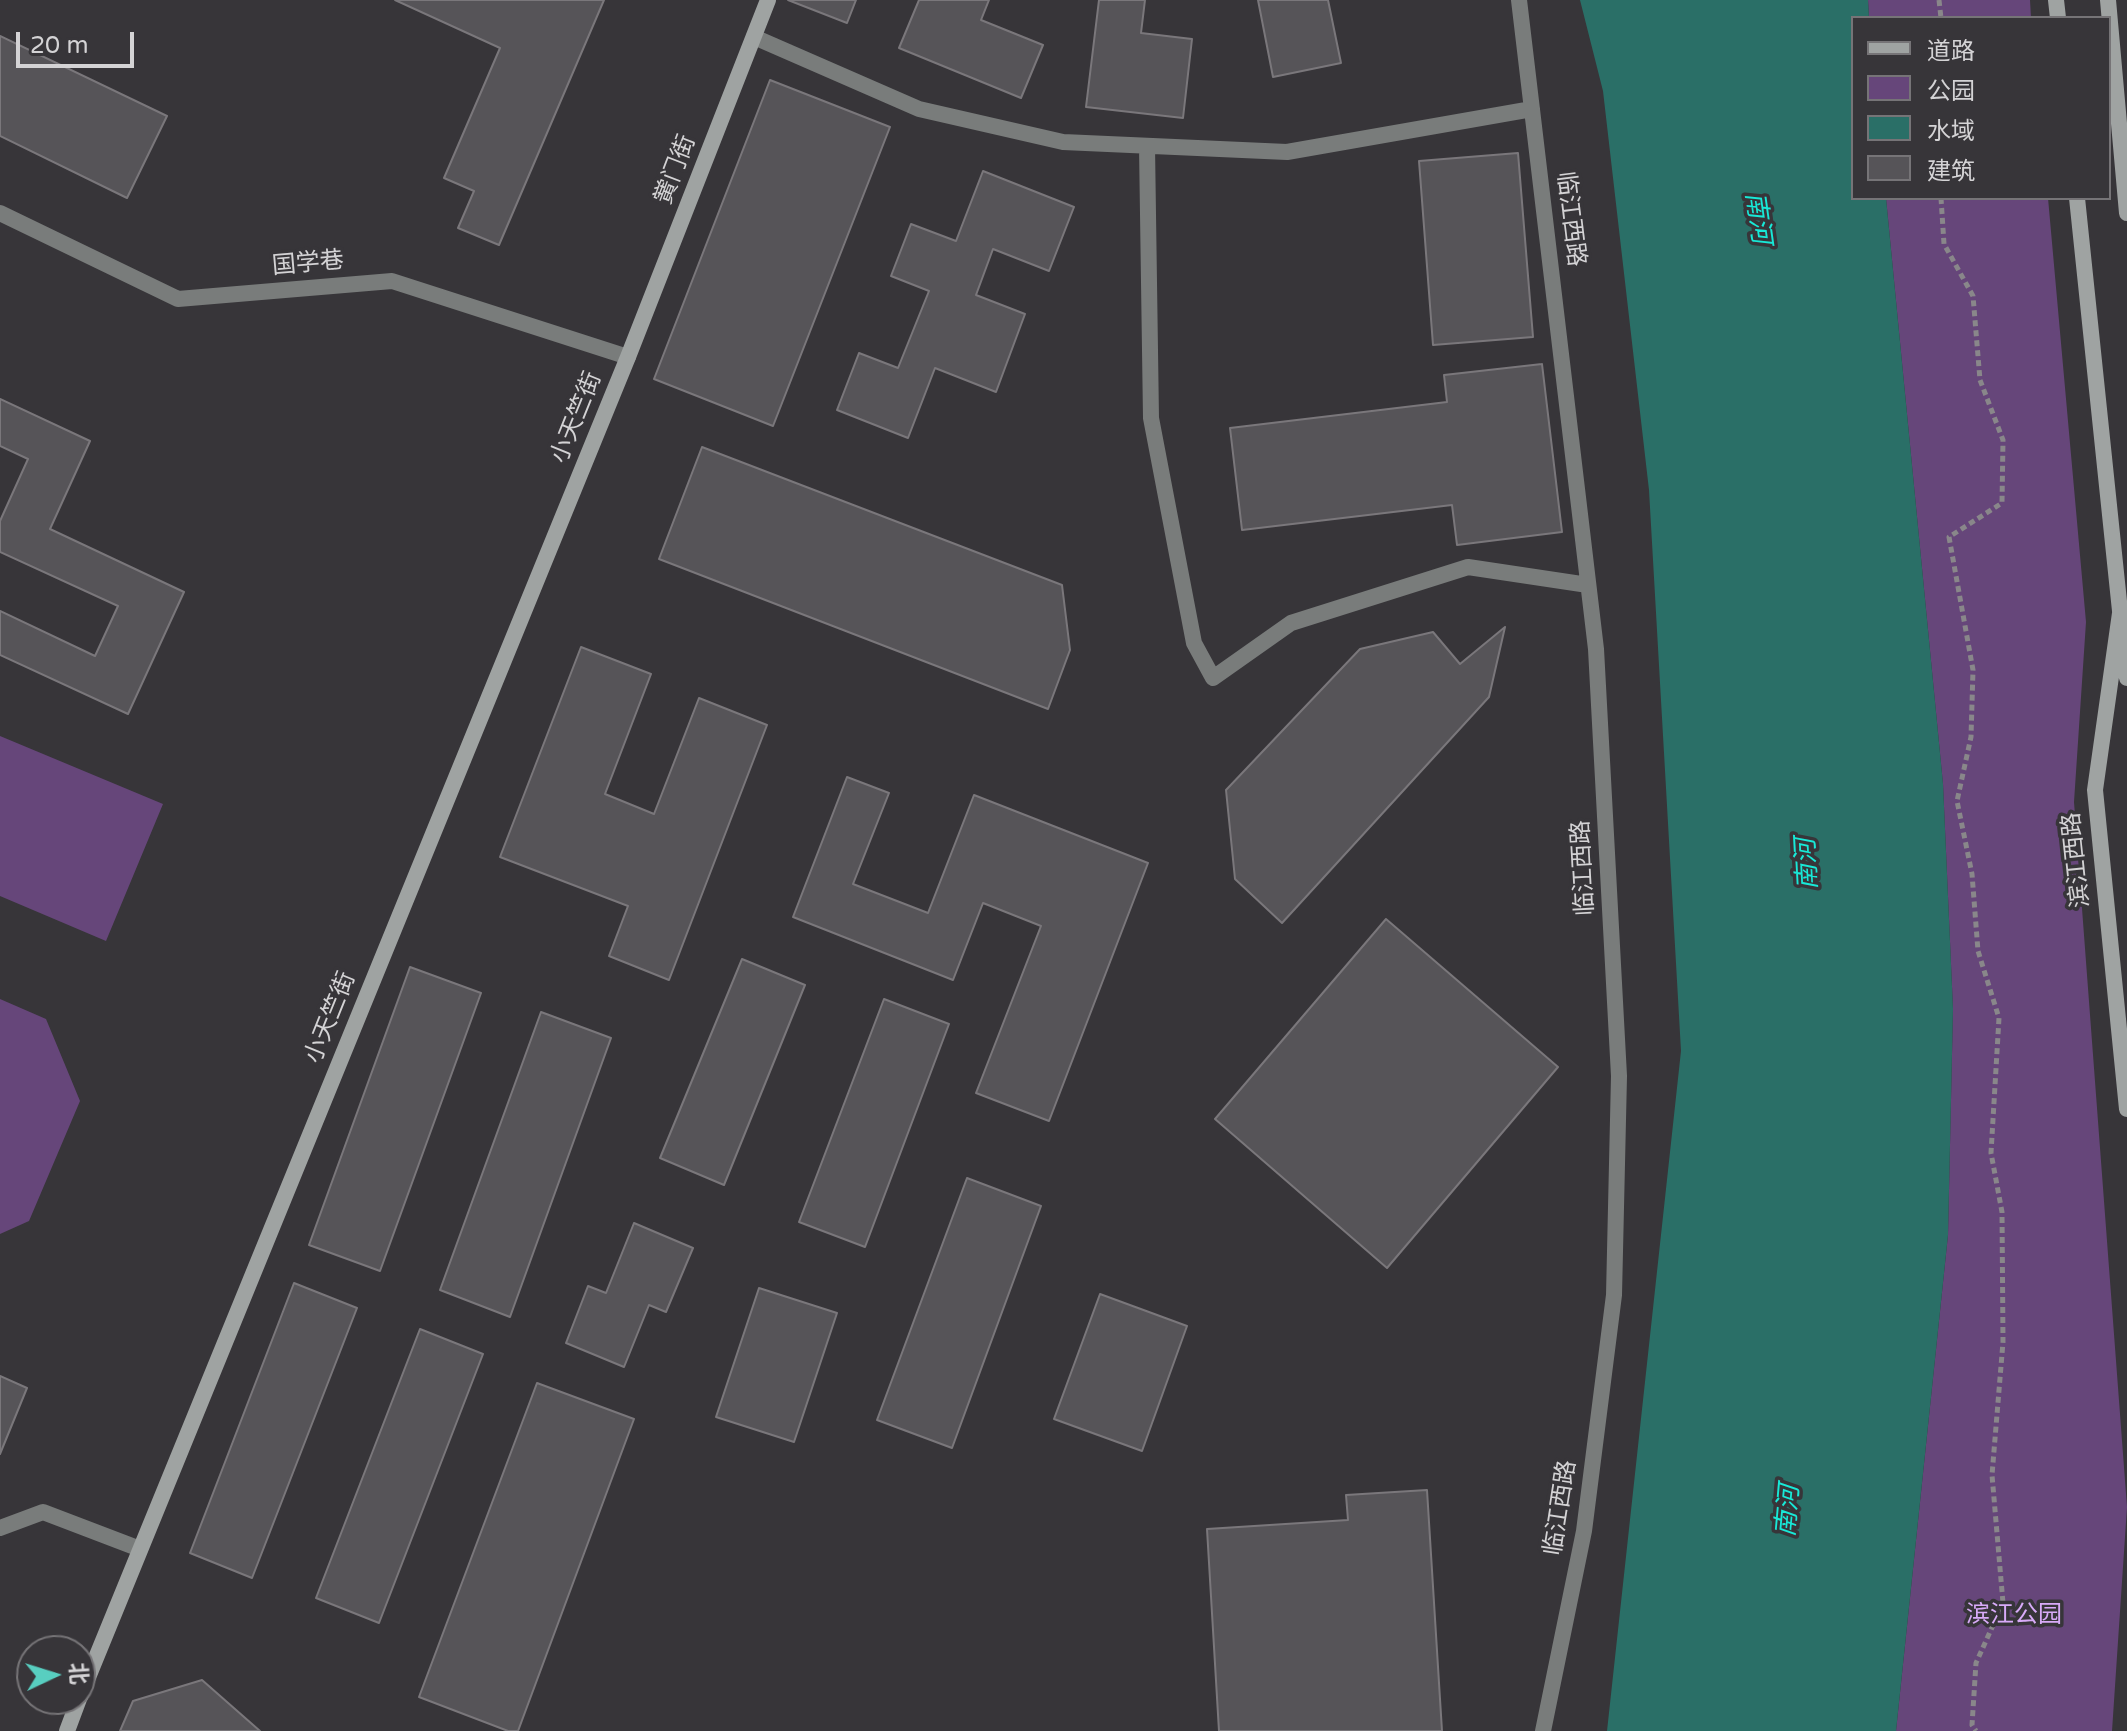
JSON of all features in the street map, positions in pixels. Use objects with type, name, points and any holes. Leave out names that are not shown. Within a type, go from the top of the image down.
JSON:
[{"type":"street","name":"黉门街","points":[[628,357],[768,0]]},
{"type":"street","name":"临江西路","points":[[1519,0],[1596,649],[1619,1076],[1614,1295],[1584,1531],[1543,1731]]},
{"type":"street","points":[[2111,34],[2127,213]]},
{"type":"street","points":[[754,37],[919,109],[1063,142],[1287,152],[1532,109]]},
{"type":"street","points":[[1147,146],[1151,418],[1194,643],[1213,678],[1291,623],[1468,567],[1588,585]]},
{"type":"street","name":"滨江西路","points":[[2077,200],[2127,678]]},
{"type":"street","name":"国学巷","points":[[0,213],[178,299],[392,281],[628,357]]},
{"type":"street","name":"小天竺街","points":[[96,1658],[628,357]]},
{"type":"street","name":"滨江西路","points":[[2121,606],[2095,790],[2127,1109]]},
{"type":"street","points":[[0,1528],[43,1512],[140,1549]]},
{"type":"path","points":[[1941,200],[1944,244],[1973,296],[1980,380],[2003,440],[2002,503],[1949,537],[1973,670],[1971,737],[1957,801],[1972,874],[1978,951],[1999,1018],[1991,1153],[2002,1212],[2003,1342],[1992,1475],[2003,1603],[1976,1663],[1972,1725],[1976,1731]]},
{"type":"green space","points":[[1868,0],[2030,0],[2031,16],[1869,16]]},
{"type":"green space","name":"滨江公园","points":[[1886,200],[2048,200],[2086,622],[2074,802],[2127,1507],[2112,1731],[1896,1731],[1948,1235],[1953,1009],[1943,784]]},
{"type":"green space","points":[[0,736],[163,804],[106,941],[0,896]]},
{"type":"green space","points":[[0,999],[46,1019],[80,1101],[29,1221],[0,1234]]},
{"type":"water","name":"南河","points":[[1580,0],[1868,0],[1869,16],[1851,16],[1851,200],[1886,200],[1943,784],[1953,1009],[1948,1235],[1896,1731],[1607,1731],[1681,1051],[1649,490],[1603,91]]},
{"type":"building","points":[[395,0],[604,0],[499,245],[458,228],[474,191],[444,178],[500,48]]},
{"type":"building","points":[[788,0],[856,0],[847,23]]},
{"type":"building","points":[[919,0],[989,0],[981,20],[1043,45],[1021,98],[899,48]]},
{"type":"building","points":[[1099,0],[1145,0],[1141,33],[1192,39],[1183,118],[1086,107]]},
{"type":"building","points":[[1258,0],[1328,0],[1341,63],[1273,77]]},
{"type":"building","points":[[0,36],[167,116],[127,198],[0,136]]},
{"type":"building","points":[[770,80],[890,127],[773,426],[654,379]]},
{"type":"building","points":[[1518,153],[1533,337],[1433,345],[1419,161]]},
{"type":"building","points":[[983,171],[1074,207],[1049,271],[993,249],[976,295],[1025,314],[996,392],[935,368],[908,438],[837,410],[859,353],[898,368],[929,291],[891,276],[911,224],[956,241]]},
{"type":"building","points":[[1542,364],[1562,532],[1457,545],[1452,505],[1242,530],[1230,428],[1447,402],[1444,375]]},
{"type":"building","points":[[0,399],[90,441],[50,529],[184,592],[128,714],[0,655],[0,611],[95,656],[118,606],[0,552],[0,521],[28,459],[0,446]]},
{"type":"building","points":[[702,447],[1062,585],[1070,650],[1048,709],[659,559]]},
{"type":"building","points":[[1505,627],[1489,697],[1282,923],[1235,879],[1226,790],[1360,649],[1433,632],[1460,664]]},
{"type":"building","points":[[581,647],[651,674],[605,794],[654,814],[699,698],[767,725],[669,980],[609,956],[628,906],[500,857]]},
{"type":"building","points":[[847,777],[889,793],[853,884],[928,913],[974,795],[1148,863],[1049,1121],[976,1093],[1041,926],[983,903],[953,980],[793,917]]},
{"type":"building","points":[[1386,919],[1558,1067],[1387,1268],[1215,1119]]},
{"type":"building","points":[[742,959],[805,985],[724,1185],[660,1158]]},
{"type":"building","points":[[410,967],[481,993],[380,1271],[309,1245]]},
{"type":"building","points":[[884,999],[949,1024],[865,1247],[799,1222]]},
{"type":"building","points":[[541,1012],[611,1038],[510,1317],[440,1290]]},
{"type":"building","points":[[967,1178],[1041,1206],[952,1448],[877,1420]]},
{"type":"building","points":[[634,1223],[693,1248],[666,1312],[649,1305],[624,1367],[566,1343],[588,1286],[606,1293]]},
{"type":"building","points":[[294,1283],[357,1308],[252,1578],[190,1553]]},
{"type":"building","points":[[759,1288],[837,1313],[794,1442],[716,1417]]},
{"type":"building","points":[[1100,1294],[1187,1326],[1142,1451],[1054,1419]]},
{"type":"building","points":[[420,1329],[483,1354],[379,1623],[316,1598]]},
{"type":"building","points":[[0,1376],[27,1388],[0,1454]]},
{"type":"building","points":[[537,1383],[634,1419],[518,1731],[508,1731],[419,1697]]},
{"type":"building","points":[[1427,1490],[1442,1731],[1219,1731],[1207,1529],[1348,1520],[1346,1495]]},
{"type":"building","points":[[202,1680],[260,1731],[120,1731],[133,1701]]}]
